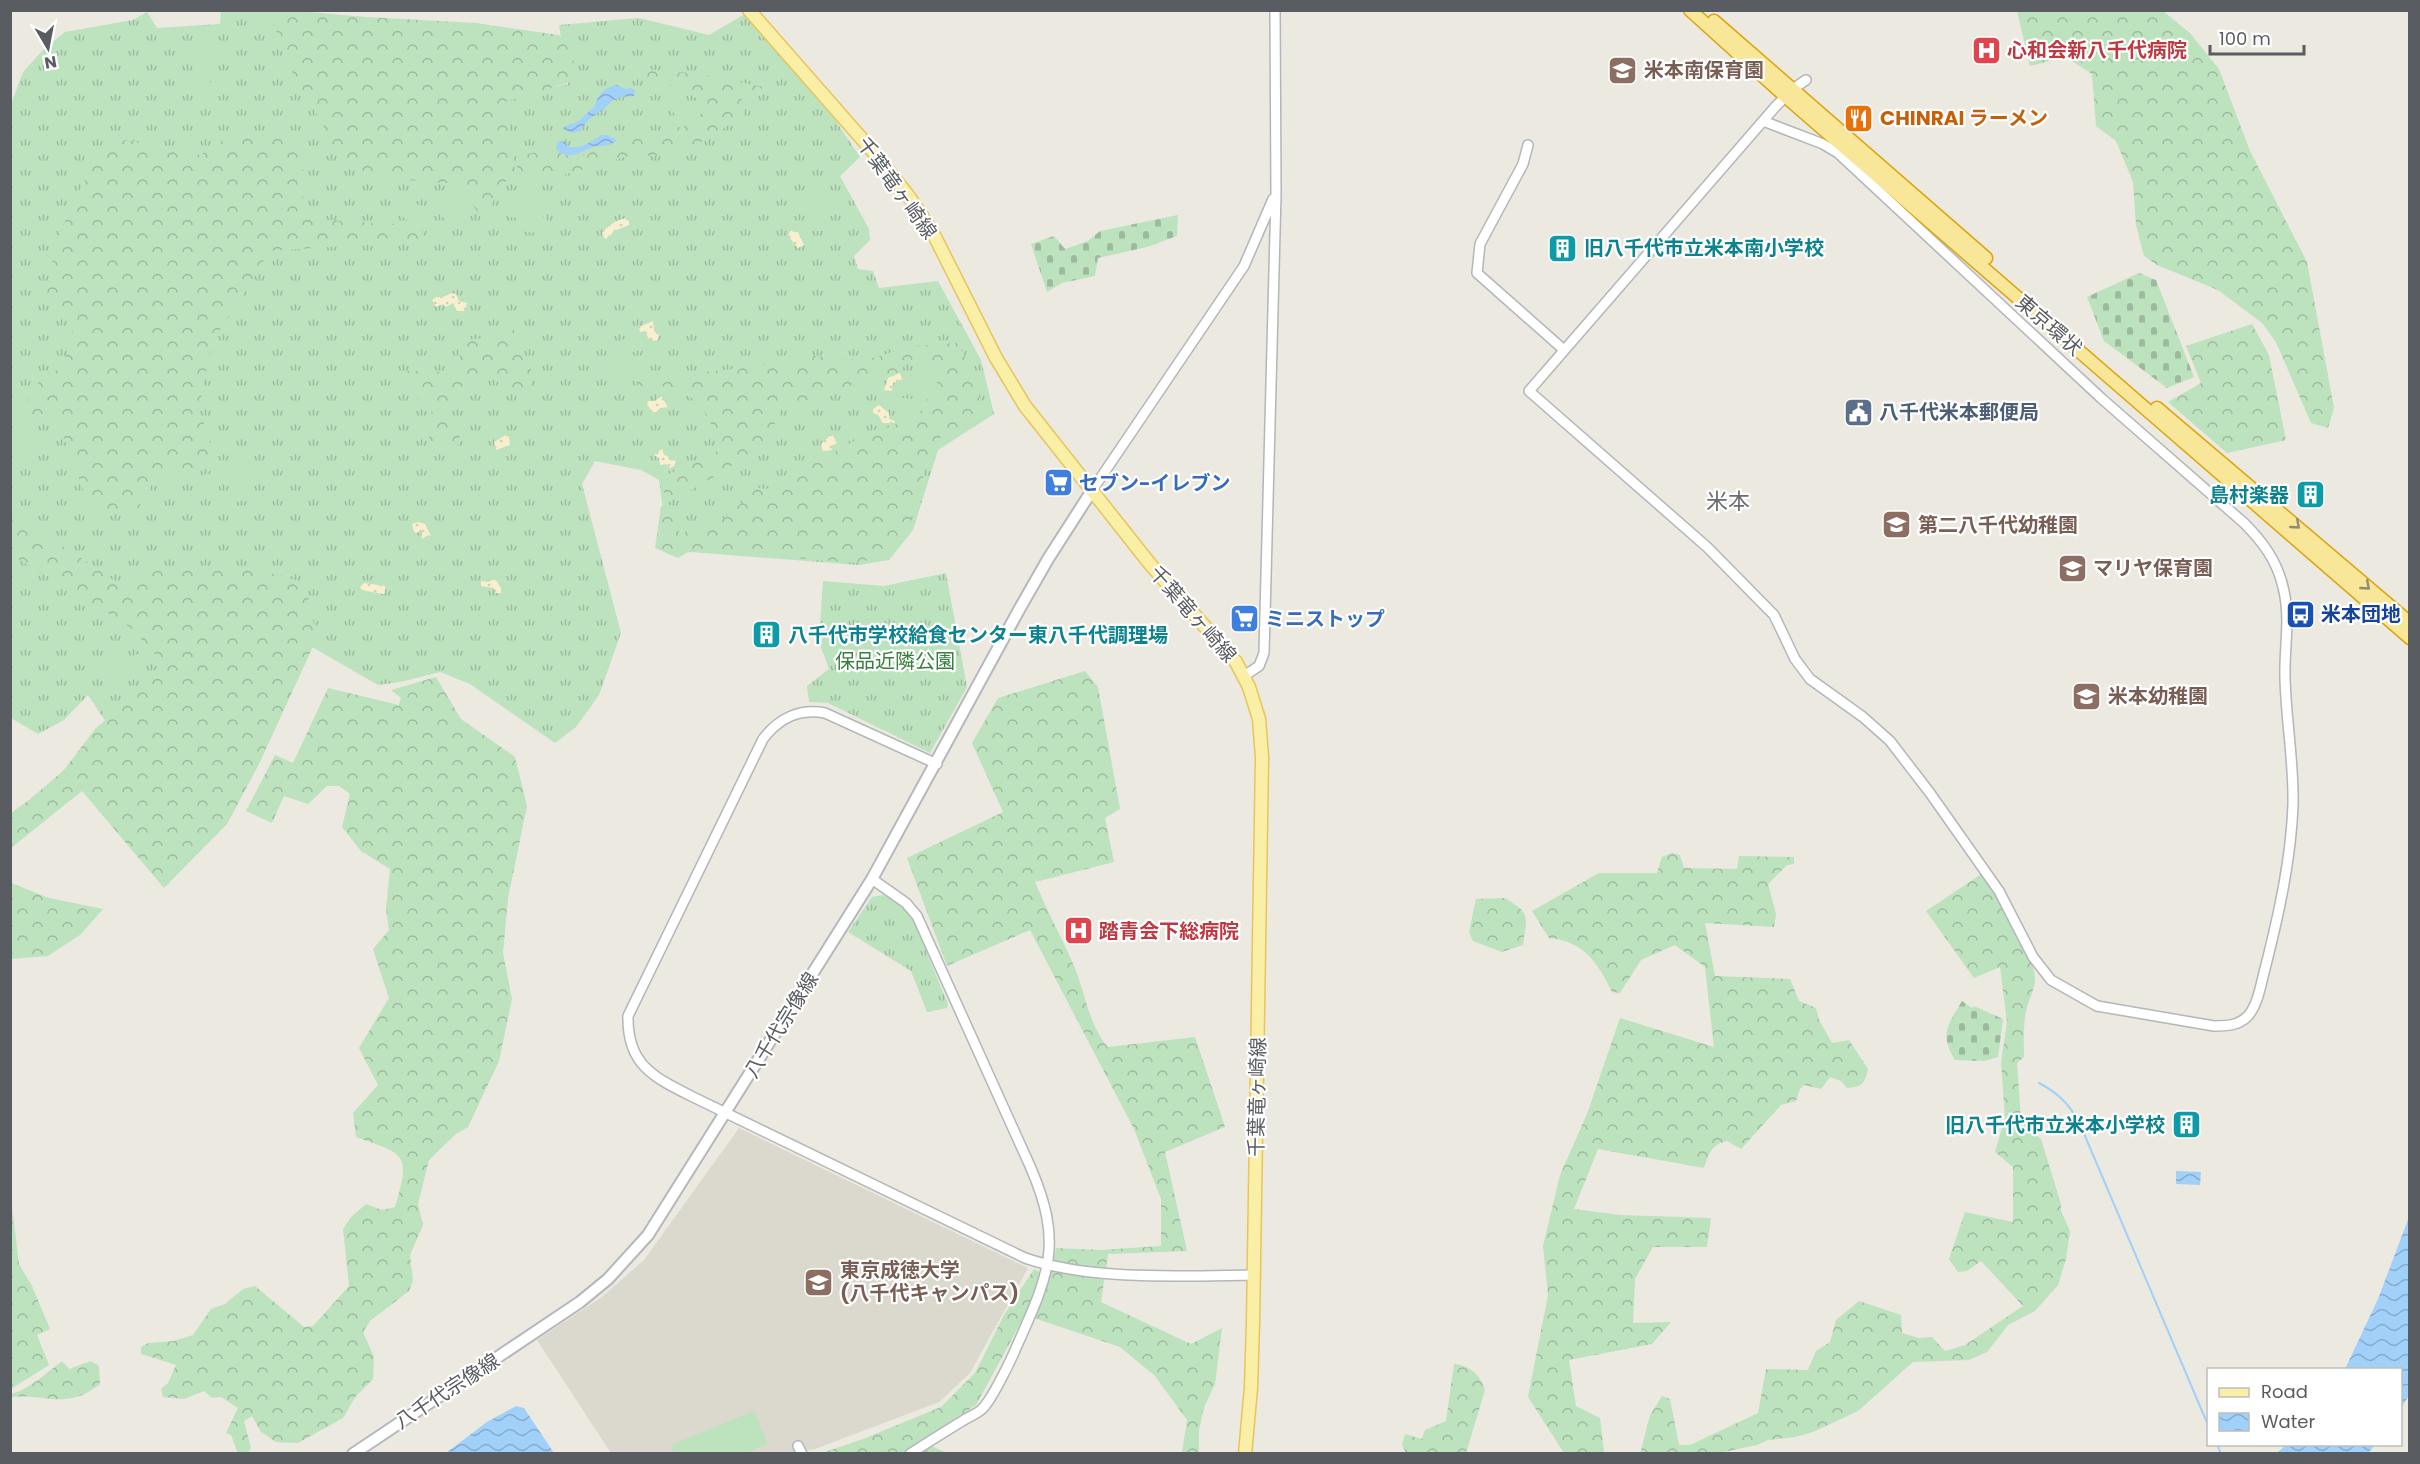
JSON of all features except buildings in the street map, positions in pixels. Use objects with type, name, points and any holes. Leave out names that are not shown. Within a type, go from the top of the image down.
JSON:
[{"type":"highway","name":"東京環状","points":[[1690,10],[2409,623]]},
{"type":"highway","name":"東京環状","points":[[1702,10],[1789,93],[2409,638]]},
{"type":"main road","name":"千葉竜ヶ崎線","points":[[749,10],[862,139],[910,198],[933,233],[996,358],[1034,419],[1150,564],[1225,648],[1244,676],[1256,705],[1262,735],[1251,1388],[1245,1454]]},
{"type":"main road","name":"八千代宗像線","points":[[353,1454],[571,1309],[608,1279],[634,1252],[663,1215],[872,879],[937,764],[1020,608],[1091,492]]},
{"type":"street","points":[[1244,676],[1259,666],[1264,653],[1276,195],[1275,10]]},
{"type":"street","points":[[1763,121],[1823,144],[1838,153],[2101,399],[2244,523],[2258,537],[2275,563],[2282,581],[2287,609],[2285,676],[2292,813],[2283,895],[2258,996],[2248,1016],[2241,1022],[2229,1026],[2214,1026],[2097,1006],[2051,980],[2033,957],[1999,891],[1890,741],[1863,717],[1810,679],[1795,659],[1774,615],[1707,547],[1529,391],[1763,121],[1789,93],[1806,80]]},
{"type":"street","points":[[1528,145],[1523,164],[1480,244],[1477,273],[1564,350]]},
{"type":"street","points":[[1091,492],[1244,266],[1276,195]]},
{"type":"street","points":[[937,764],[838,717],[817,711],[788,717],[771,728],[763,739],[628,1016],[628,1031],[632,1048],[646,1069],[658,1079],[1007,1250],[1048,1265],[1093,1272],[1253,1275]]},
{"type":"street","points":[[872,879],[912,908],[925,931],[1042,1193],[1049,1223],[1048,1265],[1036,1304],[1012,1358],[984,1408],[910,1454]]},
{"type":"shaded area","name":"東京成徳大学 (八千代キャンパス)","points":[[739,1128],[1028,1268],[970,1373],[939,1402],[815,1449],[785,1454],[611,1453],[537,1340],[602,1297],[644,1260]]},
{"type":"green space","points":[[221,11],[281,11],[491,100],[568,84],[559,25],[639,18],[709,35],[745,14],[834,118],[860,157],[840,176],[869,229],[870,240],[854,256],[858,269],[873,271],[879,288],[938,281],[981,360],[994,414],[938,450],[913,530],[889,560],[859,565],[691,552],[669,555],[659,480],[641,470],[595,461],[582,484],[621,633],[599,695],[576,727],[555,743],[470,684],[440,672],[378,685],[300,640],[106,722],[88,695],[64,720],[38,734],[11,718],[11,104],[23,72],[45,48],[65,32],[133,20],[147,12],[157,28],[220,24]]},
{"type":"green space","points":[[261,11],[298,11],[476,23],[559,35],[571,47],[577,80],[505,102],[515,170],[499,190],[483,221],[460,184],[382,178],[341,162],[323,125],[284,58],[275,26]]},
{"type":"green space","points":[[2017,11],[2163,11],[2190,33],[2219,69],[2250,151],[2307,262],[2334,408],[2328,428],[2311,423],[2276,342],[2262,323],[2218,290],[2157,265],[2144,256],[2136,225],[2133,182],[2116,141],[2096,126],[2092,74],[2066,57],[2030,66]]},
{"type":"green space","points":[[197,44],[212,47],[216,52],[216,59],[207,67],[193,67],[186,62],[185,51]]},
{"type":"green space","points":[[642,68],[694,73],[763,87],[759,92],[744,95],[740,102],[747,123],[727,126],[710,139],[659,156],[628,156],[550,179],[518,179],[516,156],[550,150],[574,157],[589,154],[597,148],[610,147],[626,137],[676,126],[682,128],[705,111],[706,103],[673,86],[640,78]]},
{"type":"green space","points":[[203,73],[208,77],[211,85],[198,96],[190,95],[184,88],[187,82],[193,76]]},
{"type":"green space","points":[[672,97],[688,103],[688,115],[685,118],[679,118],[666,106],[665,101]]},
{"type":"green space","points":[[283,129],[303,161],[303,211],[309,219],[422,226],[422,241],[269,251],[212,342],[199,409],[211,446],[210,461],[202,468],[154,481],[136,512],[90,508],[57,419],[31,422],[17,415],[44,374],[62,369],[76,319],[45,300],[57,239],[78,193],[97,159],[125,140],[200,155],[233,134]]},
{"type":"green space","points":[[823,184],[829,187],[834,202],[827,207],[819,208],[812,205],[806,198],[808,193]]},
{"type":"green space","points":[[523,192],[536,195],[540,201],[539,206],[518,218],[510,217],[506,209],[509,200]]},
{"type":"green space","points":[[451,195],[464,202],[464,216],[448,219],[436,210],[438,199]]},
{"type":"green space","points":[[410,203],[429,207],[426,217],[409,222],[400,214],[403,205]]},
{"type":"green space","points":[[825,213],[829,225],[824,231],[816,231],[810,226],[809,219],[813,215]]},
{"type":"green space","points":[[534,215],[546,218],[548,222],[539,232],[525,232],[523,224]]},
{"type":"green space","points":[[1178,215],[1177,236],[1147,247],[1098,258],[1095,276],[1062,283],[1047,292],[1031,244],[1054,236],[1065,249],[1088,241],[1100,231]]},
{"type":"green space","points":[[2139,273],[2156,280],[2194,377],[2167,388],[2104,341],[2087,297]]},
{"type":"green space","points":[[2252,324],[2269,355],[2286,440],[2227,453],[2168,402],[2201,383],[2186,346]]},
{"type":"green space","points":[[512,326],[535,378],[522,396],[489,379],[466,381],[451,403],[448,420],[461,429],[458,445],[444,449],[429,440],[432,407],[420,406],[407,371],[436,371],[447,374],[460,361],[459,344],[472,339],[487,338]]},
{"type":"green space","points":[[636,335],[643,339],[643,349],[630,353],[623,351],[621,340]]},
{"type":"green space","points":[[957,343],[973,370],[985,417],[944,432],[928,459],[908,529],[887,555],[858,563],[691,550],[678,558],[655,548],[661,506],[671,505],[676,538],[701,522],[718,523],[744,501],[748,488],[766,489],[880,427],[911,422],[920,417],[927,399],[941,389],[937,383],[933,365],[920,362],[916,346]]},
{"type":"green space","points":[[908,347],[915,357],[894,375],[885,377],[880,371],[857,386],[851,384],[782,409],[769,434],[749,454],[666,504],[661,477],[716,455],[714,432],[705,412],[689,396],[668,387],[639,386],[632,376],[660,373],[690,374],[765,365],[814,356],[846,360],[873,358]]},
{"type":"green space","points":[[613,353],[622,356],[625,365],[622,374],[613,377],[604,374],[601,365],[604,356]]},
{"type":"green space","points":[[923,368],[931,371],[933,383],[931,387],[919,392],[908,390],[905,384],[908,378]]},
{"type":"green space","points":[[915,399],[919,409],[915,418],[902,416],[896,410],[894,406],[896,400]]},
{"type":"green space","points":[[29,426],[37,430],[41,438],[37,446],[29,450],[21,446],[17,438],[21,430]]},
{"type":"green space","points":[[245,467],[250,472],[254,486],[248,499],[237,502],[232,490],[232,482],[237,470]]},
{"type":"green space","points":[[207,474],[212,475],[218,481],[218,491],[212,497],[207,498],[202,497],[196,491],[195,486],[196,481],[202,475]]},
{"type":"green space","points":[[11,516],[80,557],[115,581],[136,579],[156,571],[231,567],[280,575],[298,581],[311,603],[316,640],[259,764],[227,824],[164,888],[82,791],[11,848],[11,813],[63,771],[96,728],[140,692],[161,661],[131,628],[72,590],[11,555]]},
{"type":"green space","name":"保品近隣公園","points":[[946,573],[967,687],[930,753],[828,703],[809,702],[807,686],[829,669],[819,642],[823,581],[884,586]]},
{"type":"green space","points":[[137,654],[145,658],[145,668],[139,674],[131,675],[128,670],[128,659]]},
{"type":"green space","points":[[114,662],[124,666],[127,677],[125,687],[116,692],[107,686],[104,674],[106,666]]},
{"type":"green space","points":[[1085,671],[1098,687],[1120,809],[1105,818],[1114,862],[1035,882],[1074,966],[1096,1029],[1108,1047],[1195,1037],[1225,1127],[1165,1152],[1187,1251],[1108,1254],[1101,1302],[1191,1344],[1222,1328],[1215,1384],[1204,1407],[1199,1430],[1199,1453],[1182,1453],[1187,1420],[1155,1376],[1120,1347],[1025,1315],[976,1405],[920,1441],[947,1453],[819,1454],[863,1439],[941,1407],[975,1373],[1004,1315],[1034,1269],[1050,1278],[1056,1248],[1101,1250],[1161,1246],[1161,1199],[1134,1129],[1030,930],[947,966],[907,858],[1003,812],[972,743],[998,698]]},
{"type":"green space","points":[[436,677],[461,719],[515,757],[527,806],[508,898],[503,953],[512,999],[499,1061],[468,1127],[456,1134],[429,1160],[418,1204],[423,1225],[410,1255],[413,1280],[409,1291],[370,1321],[363,1332],[374,1357],[373,1379],[356,1396],[343,1418],[298,1443],[276,1442],[261,1432],[252,1416],[244,1421],[251,1448],[248,1453],[238,1453],[231,1435],[226,1433],[238,1408],[221,1397],[212,1398],[204,1391],[184,1399],[163,1397],[161,1389],[168,1383],[176,1365],[141,1354],[141,1347],[148,1343],[174,1341],[193,1335],[211,1309],[225,1304],[243,1289],[255,1286],[304,1327],[313,1326],[349,1286],[343,1229],[352,1216],[366,1204],[382,1210],[395,1207],[403,1176],[403,1166],[395,1153],[356,1137],[353,1113],[378,1085],[359,1048],[389,998],[373,949],[389,930],[386,909],[390,869],[361,851],[342,827],[350,794],[339,786],[327,786],[308,804],[284,796],[272,823],[246,811],[275,755],[293,763],[328,688],[399,705],[401,698],[391,690]]},
{"type":"green space","points":[[1672,853],[1680,855],[1684,868],[1737,869],[1739,856],[1794,857],[1794,864],[1787,865],[1768,884],[1776,914],[1774,927],[1705,923],[1715,976],[1790,979],[1799,1001],[1816,1008],[1819,1020],[1832,1043],[1849,1040],[1868,1069],[1864,1081],[1856,1087],[1847,1088],[1841,1081],[1830,1077],[1821,1089],[1804,1085],[1796,1101],[1781,1105],[1741,1149],[1727,1141],[1714,1147],[1704,1168],[1598,1149],[1574,1209],[1620,1215],[1711,1218],[1707,1247],[1653,1247],[1635,1279],[1633,1323],[1671,1322],[1652,1344],[1569,1360],[1576,1406],[1600,1418],[1604,1452],[1609,1453],[1564,1453],[1528,1397],[1548,1295],[1543,1246],[1560,1175],[1587,1114],[1620,1018],[1714,1047],[1705,967],[1675,945],[1641,960],[1620,993],[1612,992],[1588,955],[1572,944],[1549,938],[1532,911],[1599,873],[1657,873],[1662,857]]},
{"type":"green space","points":[[1983,873],[2015,925],[2034,970],[2035,980],[2025,1017],[2024,1057],[2017,1063],[2021,1119],[2041,1139],[2061,1204],[2061,1211],[2070,1231],[2066,1259],[2058,1285],[2035,1311],[2008,1325],[1987,1352],[1969,1360],[1913,1362],[1858,1411],[1813,1432],[1768,1440],[1757,1445],[1719,1453],[1640,1454],[1650,1415],[1662,1396],[1670,1399],[1679,1445],[1690,1445],[1758,1413],[1766,1369],[1808,1370],[1816,1351],[1830,1342],[1836,1320],[1859,1301],[1901,1315],[1902,1333],[1919,1338],[1932,1337],[1945,1351],[1965,1345],[2023,1306],[1981,1261],[1967,1271],[1958,1272],[1949,1259],[1965,1212],[2013,1222],[2013,1167],[1995,1152],[2005,1118],[2001,1062],[2007,1022],[2000,967],[1974,978],[1926,911]]},
{"type":"green space","points":[[11,883],[49,898],[103,909],[80,935],[48,956],[11,959]]},
{"type":"green space","points":[[883,895],[900,903],[914,922],[948,1004],[947,1008],[927,1012],[911,971],[848,932],[872,897]]},
{"type":"green space","points":[[1505,898],[1523,912],[1526,921],[1523,945],[1502,952],[1473,941],[1469,932],[1476,899]]},
{"type":"green space","points":[[1962,1001],[1972,1008],[1974,1006],[2003,1019],[1998,1057],[1984,1061],[1955,1060],[1946,1036],[1949,1023]]},
{"type":"green space","points":[[11,1199],[19,1264],[32,1286],[50,1329],[37,1335],[49,1365],[11,1389]]},
{"type":"green space","points":[[62,1361],[69,1369],[91,1361],[99,1366],[100,1384],[77,1397],[67,1399],[11,1397],[11,1394],[31,1385]]},
{"type":"green space","points":[[1454,1364],[1465,1366],[1474,1372],[1481,1380],[1485,1390],[1466,1453],[1406,1453],[1402,1445],[1405,1434],[1422,1439],[1425,1430],[1446,1421]]},
{"type":"green space","points":[[754,1411],[768,1444],[745,1453],[674,1453],[671,1445]]},
{"type":"sand","points":[[626,218],[629,225],[614,231],[605,239],[602,233],[604,230],[613,223]]},
{"type":"sand","points":[[790,231],[798,232],[804,245],[798,248],[788,236]]},
{"type":"sand","points":[[452,293],[456,294],[459,301],[467,303],[465,311],[457,311],[453,303],[446,307],[443,304],[436,307],[432,300]]},
{"type":"sand","points":[[653,321],[654,331],[659,335],[658,340],[653,341],[648,338],[646,331],[640,332],[639,327]]},
{"type":"sand","points":[[900,373],[902,379],[893,383],[892,391],[884,390],[888,378]]},
{"type":"sand","points":[[661,396],[668,407],[652,412],[647,404],[648,401],[655,401]]},
{"type":"sand","points":[[879,405],[889,413],[889,419],[895,421],[894,423],[883,423],[878,415],[873,413],[873,409]]},
{"type":"sand","points":[[832,434],[837,443],[831,446],[832,450],[823,451],[821,444]]},
{"type":"sand","points":[[506,435],[509,437],[510,445],[496,450],[494,442]]},
{"type":"sand","points":[[662,449],[669,460],[676,461],[674,466],[670,468],[666,464],[660,465],[659,458],[654,455]]},
{"type":"sand","points":[[418,522],[425,524],[431,536],[428,535],[422,539],[421,529],[417,533],[414,532],[412,524]]},
{"type":"sand","points":[[495,579],[501,588],[501,593],[495,593],[494,588],[481,586],[481,581],[488,582]]},
{"type":"sand","points":[[364,583],[385,586],[385,593],[362,590],[360,587]]},
{"type":"water","points":[[617,85],[625,89],[631,88],[635,91],[634,96],[621,97],[612,101],[588,120],[580,131],[573,133],[562,129],[575,123],[594,108],[602,93]]},
{"type":"water","points":[[601,135],[617,140],[611,144],[594,147],[573,155],[556,149],[558,141],[565,142],[569,147],[578,147],[590,143]]},
{"type":"water","points":[[2176,1171],[2201,1172],[2200,1185],[2176,1184]]},
{"type":"water","points":[[2409,1217],[2410,1394],[2402,1406],[2402,1368],[2345,1368],[2378,1299]]},
{"type":"water","points":[[516,1406],[524,1408],[554,1453],[446,1453],[487,1422]]},
{"type":"water","points":[[2285,1446],[2374,1446],[2368,1453],[2277,1453]]},
{"type":"waterway","points":[[2039,1083],[2062,1100],[2079,1122],[2207,1423]]},
{"type":"waterway","points":[[2218,1446],[2221,1454]]},
{"type":"place","name":"心和会新八千代病院","points":[[1986,50]]},
{"type":"place","name":"米本南保育園","points":[[1623,70]]},
{"type":"place","name":"CHINRAI ラーメン","points":[[1859,118]]},
{"type":"place","name":"旧八千代市立米本南小学校","points":[[1563,248]]},
{"type":"place","name":"八千代米本郵便局","points":[[1858,412]]},
{"type":"place","name":"セブン-イレブン","points":[[1058,483]]},
{"type":"place","name":"島村楽器","points":[[2310,495]]},
{"type":"place","name":"第二八千代幼稚園","points":[[1897,525]]},
{"type":"place","name":"マリヤ保育園","points":[[2072,568]]},
{"type":"place","name":"米本団地","points":[[2300,614]]},
{"type":"place","name":"ミニストップ","points":[[1244,619]]},
{"type":"place","name":"八千代市学校給食センター東八千代調理場","points":[[767,635]]},
{"type":"place","name":"米本幼稚園","points":[[2087,696]]},
{"type":"place","name":"踏青会下総病院","points":[[1078,931]]},
{"type":"place","name":"旧八千代市立米本小学校","points":[[2186,1125]]},
{"type":"place","name":"東京成徳大学 (八千代キャンパス)","points":[[819,1282]]},
{"type":"district","name":"米本","points":[[1728,501]]}]
